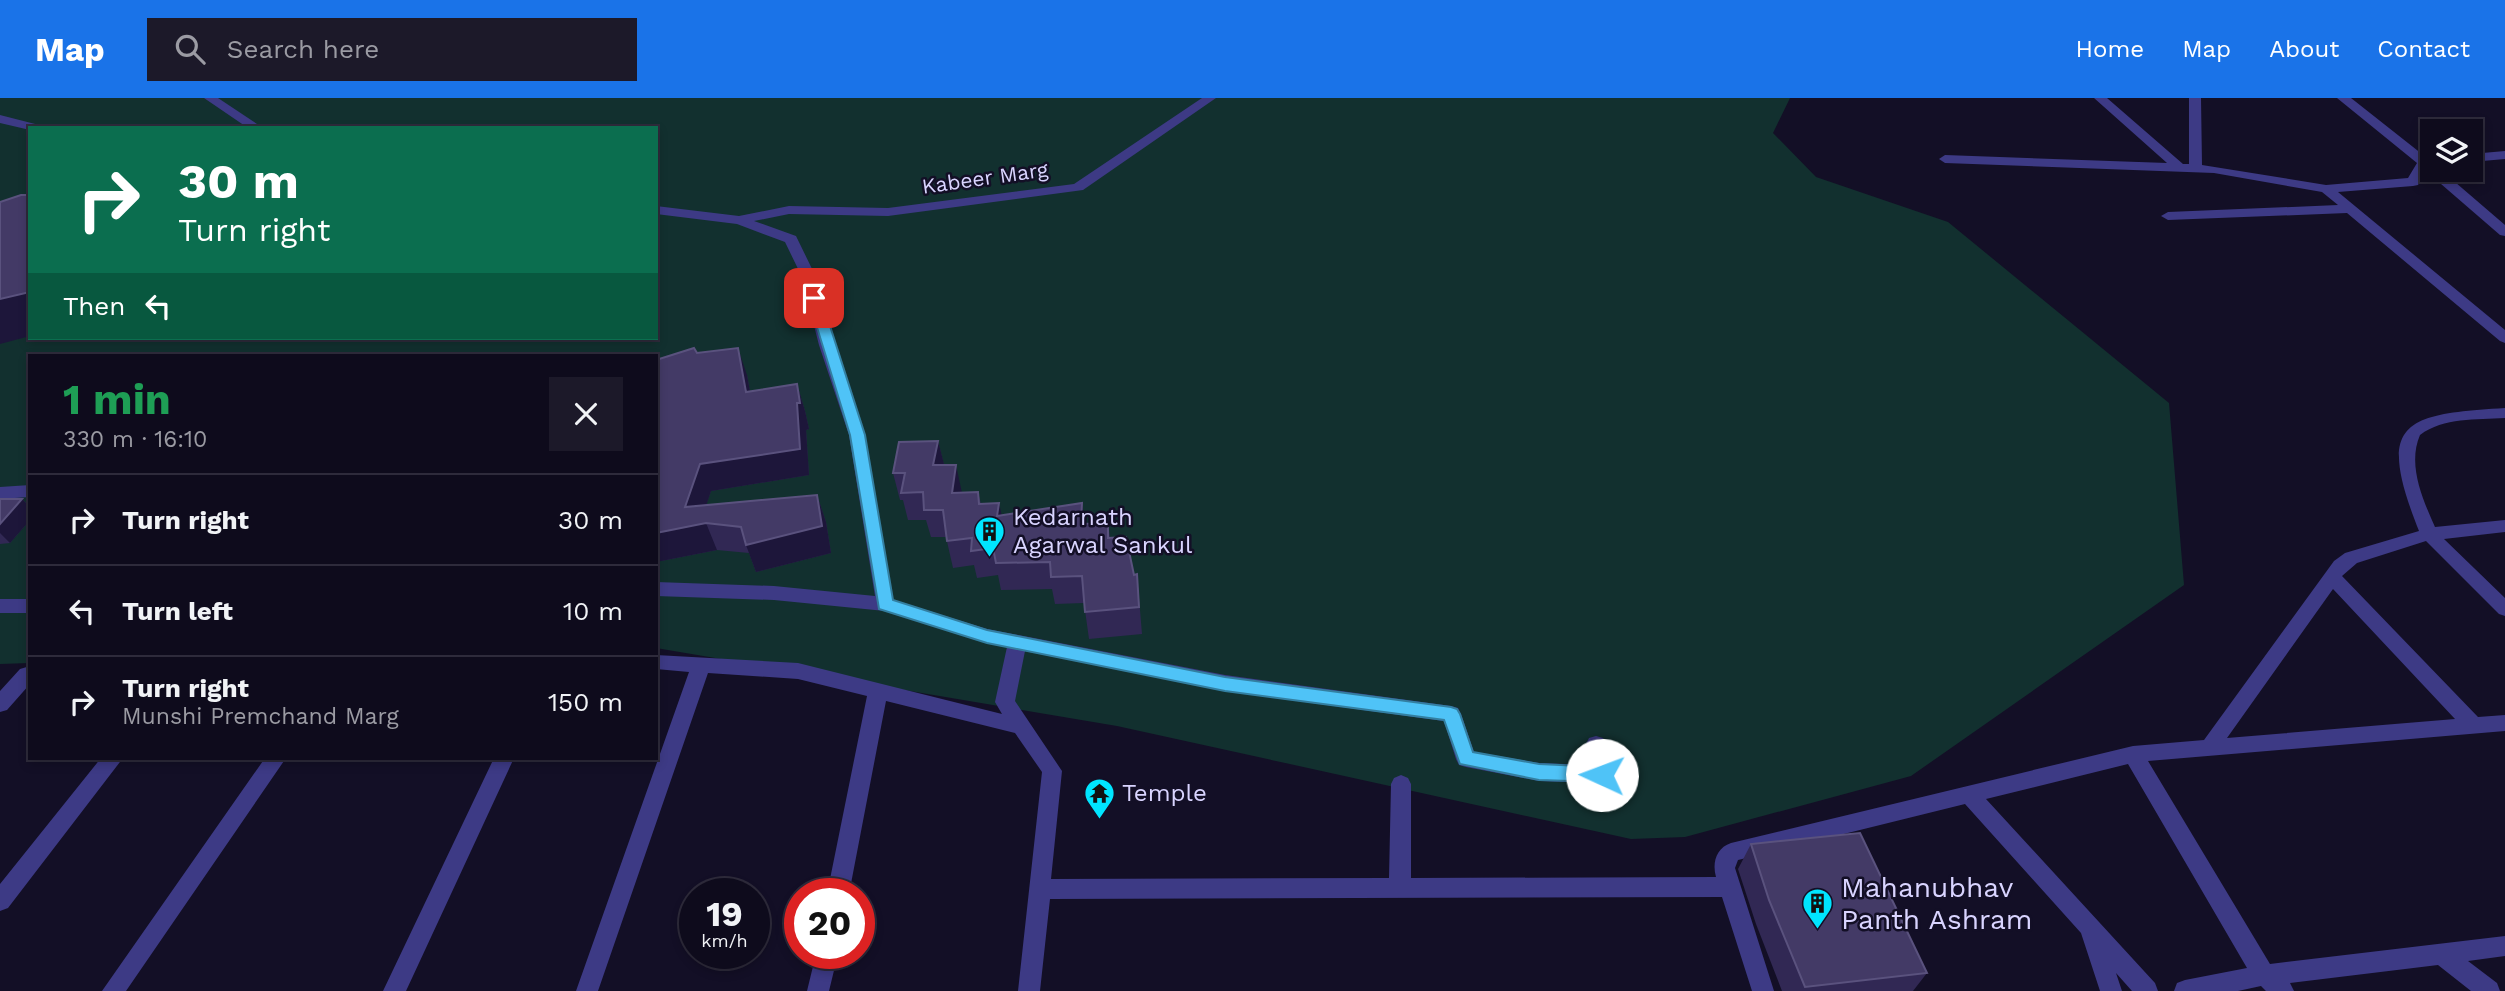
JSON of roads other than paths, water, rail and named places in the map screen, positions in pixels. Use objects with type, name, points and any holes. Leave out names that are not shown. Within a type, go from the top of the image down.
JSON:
[{"type":"street","points":[[210,98],[254,126]]},
{"type":"street","name":"Kabeer Marg","points":[[739,220],[789,210],[888,212],[1078,187],[1210,98]]},
{"type":"street","points":[[2100,98],[2180,168]]},
{"type":"street","points":[[2195,98],[2196,169]]},
{"type":"street","points":[[2343,98],[2420,157]]},
{"type":"street","points":[[0,119],[28,126]]},
{"type":"street","points":[[2483,157],[2505,155]]},
{"type":"street","points":[[1945,159],[2214,169],[2326,189],[2413,182],[2420,175]]},
{"type":"street","points":[[2449,182],[2505,232]]},
{"type":"street","points":[[2326,189],[2505,338]]},
{"type":"street","points":[[2168,216],[2351,209]]},
{"type":"street","points":[[658,210],[739,220],[791,239],[808,275],[827,345],[858,435],[885,604]]},
{"type":"street","points":[[2505,413],[2436,420],[2421,425],[2412,433],[2407,469],[2411,490],[2429,534],[2505,609]]},
{"type":"street","points":[[0,492],[28,491]]},
{"type":"street","points":[[2209,748],[2331,576],[2351,558],[2429,534],[2505,526]]},
{"type":"street","points":[[2331,576],[2473,725]]},
{"type":"street","points":[[658,589],[774,593],[885,604],[987,636],[1225,684],[1451,714],[1466,759],[1527,770],[1602,775],[1596,744]]},
{"type":"street","points":[[0,606],[28,606]]},
{"type":"street","points":[[1018,642],[1005,702],[1052,771],[1029,991]]},
{"type":"street","points":[[658,662],[798,671],[1024,727]]},
{"type":"street","points":[[587,991],[701,665]]},
{"type":"street","points":[[0,704],[28,674]]},
{"type":"street","points":[[841,878],[878,691]]},
{"type":"street","points":[[1763,991],[1724,868],[1726,858],[1731,852],[2133,754],[2505,723]]},
{"type":"street","points":[[2133,754],[2264,975],[2283,991]]},
{"type":"street","points":[[0,901],[111,760]]},
{"type":"street","points":[[113,991],[275,760]]},
{"type":"street","points":[[394,991],[503,760]]},
{"type":"street","points":[[1400,888],[1401,785]]},
{"type":"street","points":[[1969,794],[2147,991]]},
{"type":"street","points":[[1041,889],[1730,887]]},
{"type":"street","points":[[2088,925],[2111,991]]},
{"type":"street","points":[[2185,991],[2264,975],[2505,946]]},
{"type":"street","points":[[2443,955],[2488,991]]},
{"type":"street","points":[[818,991],[823,969]]},
{"type":"place","name":"Kedarnath Agarwal Sankul","points":[[990,558]]},
{"type":"place","name":"Temple","points":[[1099,820]]},
{"type":"place","name":"Mahanubhav Panth Ashram","points":[[1818,930]]}]
